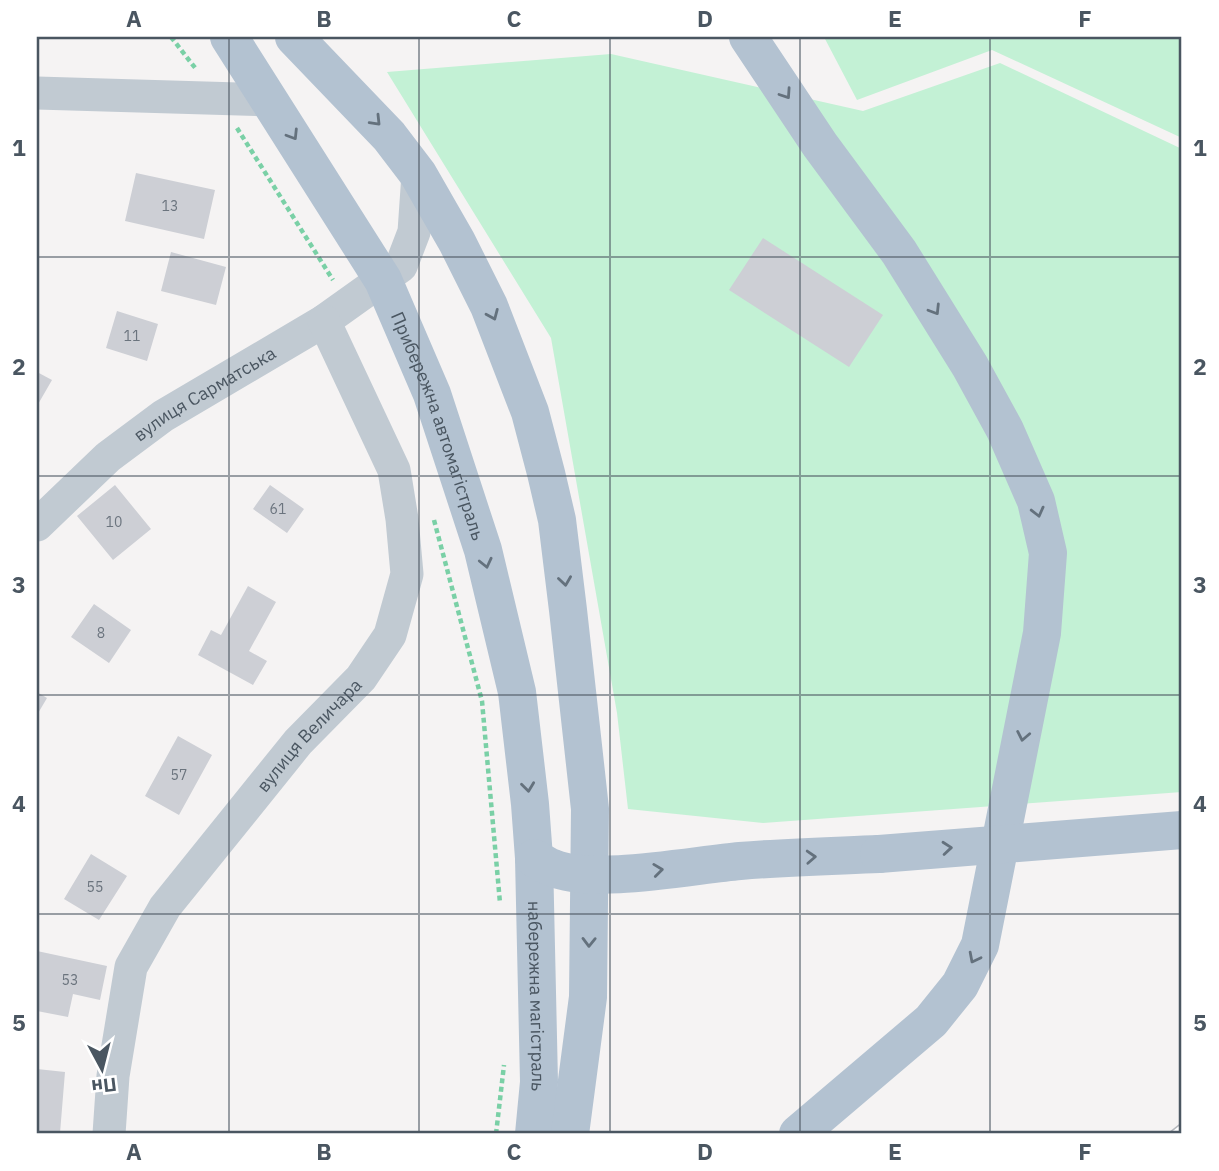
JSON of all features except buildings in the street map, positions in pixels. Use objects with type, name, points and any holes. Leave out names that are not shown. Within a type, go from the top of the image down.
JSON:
[{"type":"main road","name":"Прибережна автомагістраль","points":[[229,37],[383,280],[432,394],[483,550],[517,692],[534,858]]},
{"type":"main road","points":[[294,37],[389,135],[418,174],[457,242],[489,306],[530,412],[556,520],[590,809],[588,997],[570,1134]]},
{"type":"main road","points":[[748,37],[820,145],[899,253],[970,366],[1005,430],[1036,501],[1048,552],[1042,633],[980,945],[960,985],[931,1021],[798,1134]]},
{"type":"main road","points":[[534,858],[552,868],[573,873],[638,873],[743,861],[879,854],[1182,830]]},
{"type":"main road","name":"набережна магістраль","points":[[534,858],[539,1082],[534,1134]]},
{"type":"street","points":[[37,93],[271,100]]},
{"type":"street","name":"вулиця Сарматська","points":[[37,525],[108,457],[163,416],[324,321],[401,266],[414,232],[418,174]]},
{"type":"street","name":"вулиця Величара","points":[[109,1134],[113,1076],[131,967],[165,907],[298,742],[361,678],[390,635],[407,574],[394,470],[324,321]]},
{"type":"path","points":[[433,516],[482,701],[500,904]]},
{"type":"path","points":[[496,1134],[505,1053]]},
{"type":"green space","points":[[824,37],[1182,37],[1182,138],[992,50],[857,100]]},
{"type":"green space","points":[[611,54],[863,111],[1000,63],[1182,149],[1182,792],[763,823],[628,809],[617,713],[551,338],[387,72]]},
{"type":"railway","points":[[1173,1134],[1182,1127]]}]
